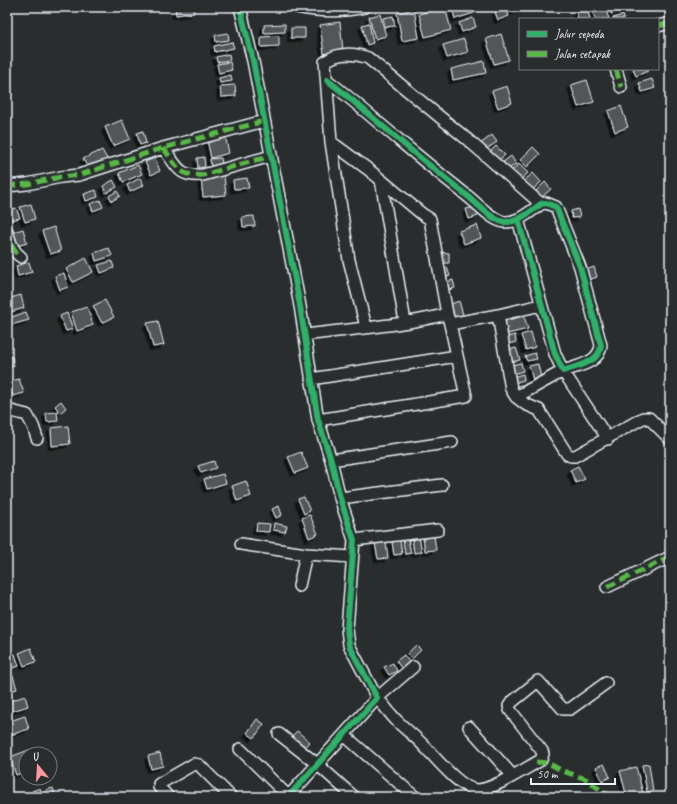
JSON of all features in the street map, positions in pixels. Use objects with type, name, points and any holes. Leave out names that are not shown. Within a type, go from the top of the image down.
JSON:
[{"type":"street","points":[[240,7],[271,156],[305,335],[318,420],[331,460],[340,498],[354,540],[347,629],[349,645],[377,698],[397,721],[424,746],[442,766],[462,784],[472,789],[479,790],[513,776],[541,760],[543,754],[542,751],[510,710],[509,706],[512,702],[538,681],[563,709],[570,710],[606,683]]},
{"type":"street","points":[[296,7],[323,11],[363,7]]},
{"type":"street","points":[[659,26],[670,23]]},
{"type":"street","points":[[366,327],[349,260],[331,142],[325,62],[332,57],[353,54],[368,58],[468,140],[541,204]]},
{"type":"street","points":[[616,70],[621,87]]},
{"type":"street","points":[[327,80],[352,99],[399,141],[472,199],[486,213],[502,222],[510,222],[518,219],[541,204],[546,203],[556,207],[580,267],[601,345],[600,353],[593,360],[563,371],[516,397]]},
{"type":"street","points":[[7,186],[79,175],[163,148],[264,121]]},
{"type":"street","points":[[318,420],[466,396],[448,319],[430,219],[331,142]]},
{"type":"street","points":[[163,148],[181,172],[187,175],[203,175],[271,156]]},
{"type":"street","points":[[381,180],[405,322]]},
{"type":"street","points":[[518,219],[555,354],[563,371],[608,439]]},
{"type":"street","points":[[7,231],[13,250],[21,257]]},
{"type":"street","points":[[305,335],[431,318],[448,319],[498,315],[541,305]]},
{"type":"street","points":[[498,315],[511,389],[516,397],[525,404],[539,410],[567,454],[575,456],[608,439],[641,419],[646,418],[651,420],[670,439]]},
{"type":"street","points":[[311,379],[457,356]]},
{"type":"street","points":[[7,410],[27,415],[34,426],[37,438]]},
{"type":"street","points":[[331,460],[452,442]]},
{"type":"street","points":[[340,498],[442,485]]},
{"type":"street","points":[[354,540],[438,530]]},
{"type":"street","points":[[241,544],[306,554],[352,557]]},
{"type":"street","points":[[298,586],[306,554]]},
{"type":"street","points":[[606,587],[670,557]]},
{"type":"street","points":[[240,749],[289,797],[377,698],[413,667]]},
{"type":"street","points":[[469,727],[513,776]]},
{"type":"street","points":[[279,734],[317,764],[354,797]]},
{"type":"street","points":[[344,735],[415,797]]},
{"type":"street","points":[[168,797],[159,787],[159,784],[194,764],[199,765],[231,797]]},
{"type":"building","points":[[175,7],[193,7],[194,13],[176,15]]},
{"type":"building","points":[[445,7],[451,30],[425,37],[419,14]]},
{"type":"building","points":[[465,7],[472,7],[474,13],[455,19],[453,11]]},
{"type":"building","points":[[511,7],[526,7],[513,12]]},
{"type":"building","points":[[587,7],[590,18],[578,18],[576,10]]},
{"type":"building","points":[[592,7],[605,7],[609,18],[595,18]]},
{"type":"building","points":[[609,7],[620,7],[621,11],[611,14]]},
{"type":"building","points":[[506,8],[509,16],[498,20],[495,12]]},
{"type":"building","points":[[414,9],[419,38],[402,41],[397,13]]},
{"type":"building","points":[[380,14],[386,36],[375,39],[369,17]]},
{"type":"building","points":[[623,15],[624,18],[613,18]]},
{"type":"building","points":[[393,16],[395,26],[385,27],[383,18]]},
{"type":"building","points":[[473,18],[476,27],[462,32],[459,23]]},
{"type":"building","points":[[340,22],[343,51],[324,54],[320,25]]},
{"type":"building","points":[[369,23],[373,43],[367,45],[362,25]]},
{"type":"building","points":[[285,24],[285,32],[264,33],[264,25]]},
{"type":"building","points":[[291,28],[305,28],[305,38],[291,38]]},
{"type":"building","points":[[228,33],[229,40],[216,42],[215,35]]},
{"type":"building","points":[[501,34],[509,60],[494,64],[486,39]]},
{"type":"building","points":[[279,36],[279,46],[261,47],[261,37]]},
{"type":"building","points":[[464,39],[468,52],[447,58],[443,45]]},
{"type":"building","points":[[232,42],[234,48],[215,52],[214,46]]},
{"type":"building","points":[[229,54],[230,60],[217,62],[216,57]]},
{"type":"building","points":[[484,61],[486,73],[453,80],[451,69]]},
{"type":"building","points":[[230,62],[232,70],[219,73],[217,64]]},
{"type":"building","points":[[633,70],[648,70],[648,71],[636,76]]},
{"type":"building","points":[[231,75],[232,81],[220,83],[219,78]]},
{"type":"building","points":[[652,79],[655,88],[642,92],[639,83]]},
{"type":"building","points":[[587,80],[594,102],[578,107],[571,85]]},
{"type":"building","points":[[235,85],[236,96],[221,97],[220,86]]},
{"type":"building","points":[[507,86],[512,103],[498,108],[492,91]]},
{"type":"building","points":[[621,106],[628,127],[615,132],[608,111]]},
{"type":"building","points":[[122,120],[130,139],[113,146],[105,127]]},
{"type":"building","points":[[143,131],[146,143],[140,145],[137,133]]},
{"type":"building","points":[[225,135],[229,153],[211,158],[207,140]]},
{"type":"building","points":[[492,135],[497,142],[485,150],[480,144]]},
{"type":"building","points":[[496,146],[505,155],[498,161],[490,152]]},
{"type":"building","points":[[533,147],[540,154],[527,167],[520,160]]},
{"type":"building","points":[[102,150],[107,159],[88,168],[83,159]]},
{"type":"building","points":[[511,156],[516,164],[507,170],[502,163]]},
{"type":"building","points":[[204,157],[205,167],[198,168],[197,158]]},
{"type":"building","points":[[155,158],[160,171],[151,175],[145,162]]},
{"type":"building","points":[[221,158],[222,164],[211,166],[210,159]]},
{"type":"building","points":[[519,164],[528,173],[520,180],[511,171]]},
{"type":"building","points":[[138,165],[142,174],[123,182],[119,173]]},
{"type":"building","points":[[533,173],[541,182],[531,191],[523,182]]},
{"type":"building","points":[[224,175],[226,195],[203,197],[201,178]]},
{"type":"building","points":[[140,178],[144,185],[130,192],[127,185]]},
{"type":"building","points":[[247,178],[249,188],[234,189],[233,180]]},
{"type":"building","points":[[113,180],[117,187],[106,193],[103,186]]},
{"type":"building","points":[[545,182],[551,189],[542,197],[536,191]]},
{"type":"building","points":[[96,190],[98,197],[86,201],[84,194]]},
{"type":"building","points":[[117,191],[120,196],[112,201],[109,196]]},
{"type":"building","points":[[100,200],[103,207],[93,211],[90,204]]},
{"type":"building","points":[[31,204],[35,219],[25,222],[20,207]]},
{"type":"building","points":[[475,207],[478,216],[469,219],[466,209]]},
{"type":"building","points":[[16,208],[20,218],[11,220],[8,210]]},
{"type":"building","points":[[578,209],[580,217],[572,218],[571,211]]},
{"type":"building","points":[[254,216],[255,226],[243,227],[242,217]]},
{"type":"building","points":[[477,225],[481,238],[464,244],[459,231]]},
{"type":"building","points":[[54,227],[61,251],[50,254],[42,231]]},
{"type":"building","points":[[23,229],[27,243],[17,246],[13,232]]},
{"type":"building","points":[[109,248],[112,256],[96,261],[94,253]]},
{"type":"building","points":[[441,252],[449,253],[449,263],[440,263]]},
{"type":"building","points":[[86,258],[93,272],[73,282],[66,269]]},
{"type":"building","points":[[112,261],[114,268],[101,273],[98,265]]},
{"type":"building","points":[[29,262],[32,272],[18,276],[16,266]]},
{"type":"building","points":[[447,267],[450,276],[444,278],[441,268]]},
{"type":"building","points":[[594,267],[597,277],[586,281],[583,271]]},
{"type":"building","points":[[64,273],[68,287],[60,290],[55,276]]},
{"type":"building","points":[[453,280],[455,288],[446,291],[444,283]]},
{"type":"building","points":[[21,295],[24,308],[11,312],[7,299]]},
{"type":"building","points":[[105,300],[114,317],[102,323],[93,306]]},
{"type":"building","points":[[459,301],[464,318],[455,320],[451,304]]},
{"type":"building","points":[[87,307],[93,325],[77,331],[71,312]]},
{"type":"building","points":[[26,312],[29,320],[11,325],[9,318]]},
{"type":"building","points":[[67,313],[73,329],[66,331],[60,316]]},
{"type":"building","points":[[524,316],[528,329],[503,335],[500,322]]},
{"type":"building","points":[[158,321],[164,345],[153,347],[147,323]]},
{"type":"building","points":[[531,332],[535,347],[526,350],[521,335]]},
{"type":"building","points":[[515,335],[516,342],[505,345],[503,338]]},
{"type":"building","points":[[516,348],[520,360],[511,362],[508,350]]},
{"type":"building","points":[[535,353],[537,359],[527,361],[525,356]]},
{"type":"building","points":[[12,357],[14,366],[7,368],[7,358]]},
{"type":"building","points":[[521,363],[523,371],[513,374],[511,365]]},
{"type":"building","points":[[538,364],[541,378],[533,380],[529,366]]},
{"type":"building","points":[[523,374],[524,380],[514,383],[513,377]]},
{"type":"building","points":[[19,379],[24,393],[13,396],[8,382]]},
{"type":"building","points":[[526,384],[527,390],[517,392],[516,386]]},
{"type":"building","points":[[61,401],[66,408],[60,413],[55,406]]},
{"type":"building","points":[[57,412],[58,421],[47,422],[46,413]]},
{"type":"building","points":[[68,426],[70,444],[52,446],[51,428]]},
{"type":"building","points":[[301,452],[308,468],[295,473],[288,457]]},
{"type":"building","points":[[214,461],[216,468],[201,473],[198,466]]},
{"type":"building","points":[[578,466],[585,479],[576,483],[570,470]]},
{"type":"building","points":[[223,474],[226,483],[207,489],[204,479]]},
{"type":"building","points":[[246,481],[251,496],[237,501],[232,486]]},
{"type":"building","points":[[304,497],[310,511],[304,514],[298,499]]},
{"type":"building","points":[[279,506],[282,515],[276,518],[272,509]]},
{"type":"building","points":[[310,515],[318,534],[309,538],[302,518]]},
{"type":"building","points":[[257,523],[270,524],[269,532],[256,531]]},
{"type":"building","points":[[274,523],[287,526],[285,532],[273,530]]},
{"type":"building","points":[[434,536],[436,550],[425,551],[423,538]]},
{"type":"building","points":[[419,537],[422,552],[414,553],[412,538]]},
{"type":"building","points":[[408,539],[411,553],[405,554],[403,540]]},
{"type":"building","points":[[400,540],[402,554],[394,555],[392,542]]},
{"type":"building","points":[[386,542],[388,558],[378,559],[375,543]]},
{"type":"building","points":[[7,637],[11,650],[7,652]]},
{"type":"building","points":[[416,645],[421,650],[412,659],[407,654]]},
{"type":"building","points":[[31,648],[36,662],[24,666],[19,653]]},
{"type":"building","points":[[15,654],[19,666],[7,670],[7,657]]},
{"type":"building","points":[[404,655],[410,663],[402,669],[396,661]]},
{"type":"building","points":[[393,663],[397,671],[389,675],[384,667]]},
{"type":"building","points":[[13,676],[17,689],[7,692],[7,677]]},
{"type":"building","points":[[25,696],[28,706],[7,713],[7,702]]},
{"type":"building","points":[[25,716],[29,729],[7,736],[7,722]]},
{"type":"building","points":[[257,719],[264,724],[254,738],[247,733]]},
{"type":"building","points":[[297,731],[310,742],[304,749],[291,737]]},
{"type":"building","points":[[160,753],[163,766],[151,769],[148,756]]},
{"type":"building","points":[[18,754],[18,774],[16,775],[10,757]]},
{"type":"building","points":[[604,764],[610,777],[602,781],[596,767]]},
{"type":"building","points":[[649,764],[653,791],[647,792],[642,765]]},
{"type":"building","points":[[636,767],[643,793],[627,797],[620,771]]},
{"type":"building","points":[[40,788],[43,797],[35,797],[32,791]]},
{"type":"building","points":[[53,788],[56,797],[49,797],[46,790]]},
{"type":"marked path","points":[[659,26],[670,23]]},
{"type":"marked path","points":[[616,70],[621,87]]},
{"type":"marked path","points":[[7,186],[79,175],[163,148],[264,121]]},
{"type":"marked path","points":[[163,148],[179,169],[183,172],[194,175],[203,175],[271,156]]},
{"type":"marked path","points":[[7,231],[13,249],[21,257]]},
{"type":"marked path","points":[[607,587],[670,557]]},
{"type":"marked path","points":[[536,762],[548,763],[563,771],[586,779],[610,797]]},
{"type":"cycle path","points":[[240,7],[253,61],[300,306],[318,420],[331,460],[340,498],[354,540],[347,629],[349,645],[377,698],[288,797]]},
{"type":"cycle path","points":[[327,80],[499,221],[514,221],[541,204],[546,203],[556,207],[580,267],[601,345],[597,356],[587,363],[563,371],[555,354],[518,219]]}]
